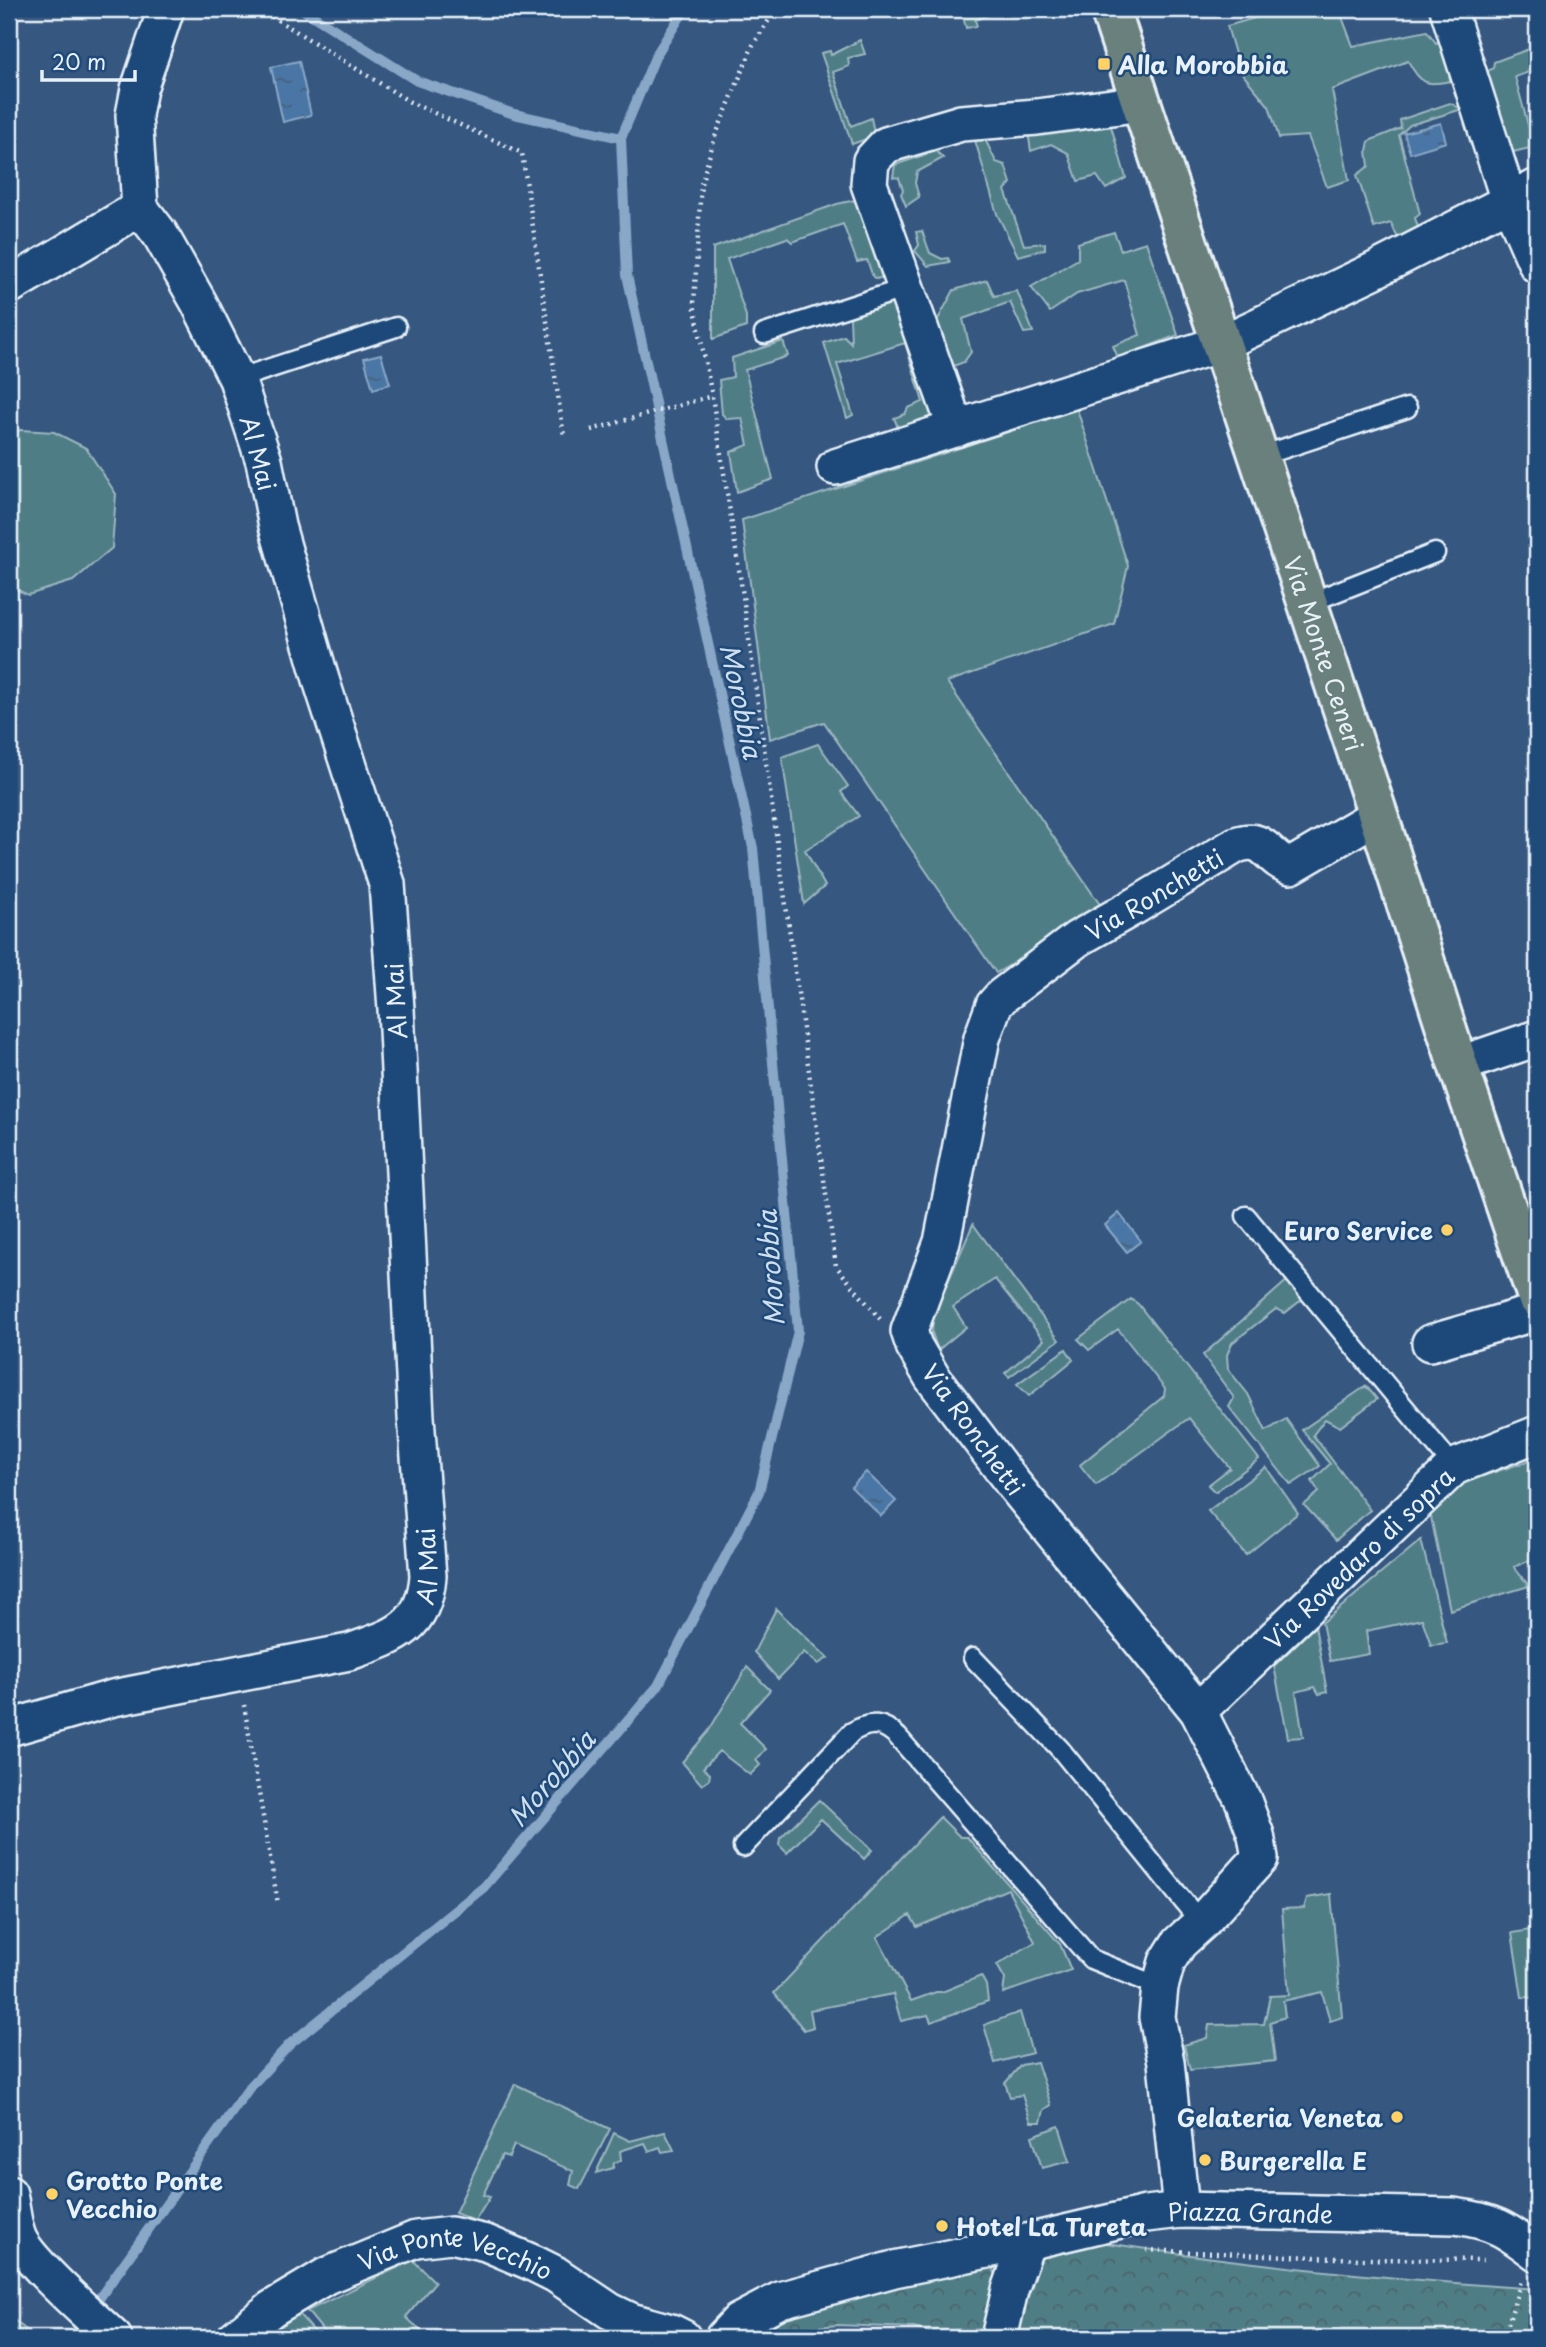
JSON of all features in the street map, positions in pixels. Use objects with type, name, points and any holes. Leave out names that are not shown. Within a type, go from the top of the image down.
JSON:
[{"type":"main road","name":"Via Monte Ceneri","points":[[1110,9],[1537,1297]]},
{"type":"street","points":[[9,286],[140,208],[134,115],[139,89],[166,9]]},
{"type":"street","points":[[1448,9],[1523,194],[1537,265]]},
{"type":"street","points":[[956,429],[869,184],[871,161],[886,145],[961,123],[1037,117],[1142,103]]},
{"type":"street","points":[[835,467],[1220,344],[1373,271],[1523,194]]},
{"type":"street","name":"Al Mai","points":[[9,1728],[113,1698],[349,1652],[400,1632],[411,1624],[423,1604],[428,1576],[416,1417],[396,1009],[387,884],[322,683],[277,526],[264,461],[237,379],[200,303],[160,234],[140,208]]},
{"type":"street","name":"Via Ronchetti","points":[[1181,2210],[1166,2062],[1157,2017],[1160,1987],[1167,1962],[1179,1943],[1201,1923],[1260,1858],[1256,1835],[1243,1800],[1198,1711],[1014,1485],[932,1377],[914,1346],[909,1331],[942,1242],[949,1214],[970,1091],[987,1018],[1002,996],[1077,939],[1236,845],[1253,842],[1266,848],[1280,862],[1291,866],[1378,814]]},
{"type":"street","points":[[1458,1065],[1537,1038]]},
{"type":"street","points":[[1430,1343],[1537,1312]]},
{"type":"street","name":"Via Rovedaro di sopra","points":[[1198,1711],[1454,1467],[1537,1434]]},
{"type":"street","points":[[9,2194],[14,2240],[114,2338]]},
{"type":"street","name":"Piazza Grande","points":[[723,2338],[738,2322],[780,2300],[894,2269],[1146,2214],[1181,2210],[1454,2216],[1485,2220],[1509,2231],[1530,2263]]},
{"type":"street","name":"Via Ponte Vecchio","points":[[235,2338],[271,2309],[327,2277],[416,2239],[452,2235],[486,2243],[522,2258],[555,2274],[610,2311],[683,2338]]},
{"type":"street","points":[[999,2338],[1010,2290],[1027,2242]]},
{"type":"lane","points":[[764,334],[906,288]]},
{"type":"lane","points":[[237,379],[397,327]]},
{"type":"lane","points":[[1258,457],[1407,408]]},
{"type":"lane","points":[[1306,604],[1435,553]]},
{"type":"lane","points":[[1247,1216],[1454,1467]]},
{"type":"lane","points":[[973,1658],[1060,1749],[1201,1923]]},
{"type":"lane","points":[[743,1847],[852,1732],[870,1724],[878,1724],[890,1729],[898,1737],[1091,1959],[1160,1987]]},
{"type":"path","points":[[260,9],[410,102],[522,153],[564,436]]},
{"type":"path","points":[[776,9],[753,45],[715,137],[701,184],[694,304],[712,396],[742,589],[836,1266],[892,1335],[914,1346]]},
{"type":"path","points":[[591,430],[712,396]]},
{"type":"path","points":[[239,1675],[278,1904]]},
{"type":"path","points":[[1137,2249],[1360,2259],[1499,2260]]},
{"type":"path","points":[[1504,2338],[1530,2263]]},
{"type":"path","points":[[808,2338],[850,2334],[911,2338]]},
{"type":"green space","points":[[961,9],[993,9],[994,13],[975,20],[977,26],[966,28]]},
{"type":"green space","points":[[1286,9],[1339,9],[1353,46],[1427,31],[1436,43],[1446,38],[1458,80],[1427,82],[1418,76],[1408,61],[1332,90],[1349,180],[1327,187],[1308,136],[1279,138],[1269,106],[1240,71],[1227,26]]},
{"type":"green space","points":[[860,40],[865,54],[848,58],[849,66],[833,72],[851,126],[871,118],[875,136],[852,144],[821,53],[830,51],[831,55]]},
{"type":"green space","points":[[1537,46],[1537,69],[1515,77],[1534,147],[1513,152],[1487,72],[1493,68],[1494,62]]},
{"type":"green space","points":[[1450,103],[1457,107],[1468,103],[1472,106],[1410,125],[1399,135],[1420,214],[1415,218],[1420,233],[1400,243],[1391,223],[1374,228],[1357,175],[1369,166],[1369,141],[1401,128],[1400,120]]},
{"type":"green space","points":[[1111,126],[1126,178],[1106,189],[1097,176],[1078,181],[1068,153],[1051,144],[1031,151],[1028,132]]},
{"type":"green space","points":[[974,137],[984,137],[996,162],[1005,165],[1011,183],[1005,190],[1024,245],[1045,243],[1045,249],[1018,256],[997,214]]},
{"type":"green space","points":[[936,151],[943,158],[917,172],[915,183],[919,197],[906,206],[899,178],[893,177],[895,165]]},
{"type":"green space","points":[[860,199],[885,271],[883,277],[873,277],[867,260],[857,262],[843,224],[792,242],[787,238],[727,259],[746,316],[746,327],[713,339],[713,248],[837,204]]},
{"type":"green space","points":[[922,231],[930,253],[942,259],[948,258],[950,262],[928,266],[915,251],[919,245],[916,232]]},
{"type":"green space","points":[[1114,232],[1121,250],[1146,242],[1178,335],[1118,358],[1113,346],[1140,335],[1124,280],[1077,294],[1050,312],[1031,287],[1078,259],[1078,243]]},
{"type":"green space","points":[[987,280],[994,296],[1017,291],[1033,332],[1024,333],[1010,302],[963,319],[971,352],[964,362],[951,367],[937,321],[954,290]]},
{"type":"green space","points":[[897,300],[932,414],[924,423],[899,430],[894,418],[923,402],[905,343],[837,364],[853,415],[847,418],[824,343],[844,336],[851,343],[850,317]]},
{"type":"green space","points":[[783,341],[788,356],[745,370],[773,479],[737,492],[731,452],[748,445],[742,418],[727,419],[722,414],[719,380],[733,377],[732,358]]},
{"type":"green space","points":[[1077,409],[1128,566],[1114,624],[947,682],[1105,912],[996,973],[824,722],[770,739],[742,520]]},
{"type":"green space","points":[[20,430],[54,432],[86,448],[116,494],[112,548],[73,581],[28,595],[9,586],[9,435]]},
{"type":"green space","points":[[818,744],[848,786],[841,792],[859,816],[805,850],[825,886],[804,904],[782,757]]},
{"type":"green space","points":[[973,1224],[1059,1340],[1009,1377],[1005,1373],[1044,1340],[995,1279],[953,1307],[966,1327],[938,1350],[932,1333],[933,1317]]},
{"type":"green space","points":[[1290,1278],[1305,1297],[1285,1313],[1276,1309],[1232,1343],[1227,1355],[1228,1369],[1248,1394],[1266,1431],[1286,1419],[1320,1466],[1291,1485],[1229,1407],[1234,1398],[1203,1355]]},
{"type":"green space","points":[[1131,1299],[1138,1304],[1259,1459],[1215,1492],[1208,1485],[1230,1468],[1189,1418],[1096,1485],[1080,1465],[1164,1396],[1165,1389],[1118,1329],[1089,1350],[1078,1339]]},
{"type":"green space","points":[[1066,1349],[1073,1360],[1029,1396],[1017,1384]]},
{"type":"green space","points":[[1366,1386],[1377,1399],[1340,1427],[1325,1419],[1313,1435],[1370,1510],[1336,1540],[1304,1505],[1319,1492],[1312,1481],[1330,1464],[1302,1430]]},
{"type":"green space","points":[[1537,1458],[1537,1557],[1514,1567],[1529,1586],[1450,1610],[1430,1512],[1462,1483]]},
{"type":"green space","points":[[1266,1467],[1298,1513],[1246,1555],[1208,1511]]},
{"type":"green space","points":[[1421,1540],[1447,1643],[1431,1645],[1422,1619],[1366,1631],[1369,1654],[1330,1661],[1322,1623]]},
{"type":"green space","points":[[776,1609],[828,1658],[818,1664],[804,1652],[778,1679],[754,1652]]},
{"type":"green space","points":[[1315,1626],[1327,1692],[1319,1694],[1315,1687],[1296,1692],[1303,1737],[1288,1738],[1274,1666]]},
{"type":"green space","points":[[747,1667],[770,1690],[740,1723],[766,1749],[756,1760],[760,1765],[750,1775],[719,1751],[703,1768],[710,1774],[709,1780],[702,1785],[682,1762],[708,1732]]},
{"type":"green space","points":[[819,1800],[872,1850],[864,1859],[821,1819],[787,1853],[779,1845],[780,1838]]},
{"type":"green space","points":[[940,1817],[960,1837],[967,1837],[1060,1944],[1071,1970],[1003,1993],[1005,1979],[997,1965],[1035,1942],[1008,1889],[917,1927],[910,1915],[877,1937],[911,2001],[981,1976],[986,1985],[988,2001],[931,2022],[928,2015],[901,2021],[893,1994],[810,2010],[813,2027],[804,2030],[774,1993]]},
{"type":"green space","points":[[1331,1894],[1342,2017],[1330,2021],[1322,1992],[1283,2001],[1285,2017],[1270,2022],[1275,2061],[1190,2070],[1184,2045],[1207,2038],[1209,2025],[1264,2024],[1270,1996],[1289,1995],[1282,1909],[1304,1908],[1307,1898]]},
{"type":"green space","points":[[1537,1929],[1537,1998],[1522,1997],[1512,1933]]},
{"type":"green space","points":[[1020,2012],[1032,2053],[995,2063],[984,2025]]},
{"type":"green space","points":[[1037,2062],[1051,2105],[1044,2110],[1041,2122],[1031,2122],[1022,2095],[1010,2097],[1005,2083],[1021,2065]]},
{"type":"green space","points":[[515,2084],[610,2129],[579,2189],[570,2185],[573,2171],[514,2145],[509,2157],[502,2155],[483,2195],[490,2197],[475,2221],[455,2213]]},
{"type":"green space","points":[[1059,2126],[1070,2161],[1042,2168],[1032,2136]]},
{"type":"green space","points":[[665,2132],[674,2150],[662,2152],[660,2147],[649,2151],[645,2143],[620,2151],[621,2160],[614,2163],[613,2168],[596,2173],[614,2133],[630,2141]]},
{"type":"green space","points":[[1093,2241],[1315,2270],[1537,2289],[1537,2338],[1021,2337],[1016,2331],[1031,2271],[1040,2258]]},
{"type":"green space","points":[[413,2260],[435,2282],[406,2317],[428,2338],[329,2338],[307,2311]]},
{"type":"green space","points":[[992,2265],[998,2280],[983,2338],[952,2338],[914,2328],[837,2325],[772,2332],[777,2320],[854,2289]]},
{"type":"green space","points":[[298,2313],[320,2338],[267,2338]]},
{"type":"green space","points":[[9,2316],[36,2338],[9,2338]]},
{"type":"water","points":[[299,61],[311,115],[283,122],[271,67]]},
{"type":"water","points":[[1441,123],[1446,142],[1410,153],[1404,133]]},
{"type":"water","points":[[381,354],[390,384],[373,389],[364,358]]},
{"type":"water","points":[[1119,1213],[1141,1241],[1127,1252],[1105,1225]]},
{"type":"water","points":[[866,1472],[896,1501],[881,1516],[851,1487]]},
{"type":"waterway","points":[[302,9],[417,81],[514,114],[621,138]]},
{"type":"waterway","name":"Morobbia","points":[[71,2338],[249,2088],[290,2044],[484,1887],[658,1686],[759,1492],[798,1331],[753,848],[627,275],[621,138],[656,55],[685,9]]},
{"type":"place","name":"Alla Morobbia","points":[[1104,64]]},
{"type":"place","name":"Euro Service","points":[[1447,1230]]},
{"type":"place","name":"Gelateria Veneta","points":[[1397,2117]]},
{"type":"place","name":"Burgerella E","points":[[1205,2160]]},
{"type":"place","name":"Grotto Ponte Vecchio","points":[[52,2194]]},
{"type":"place","name":"Hotel La Tureta","points":[[942,2226]]}]
